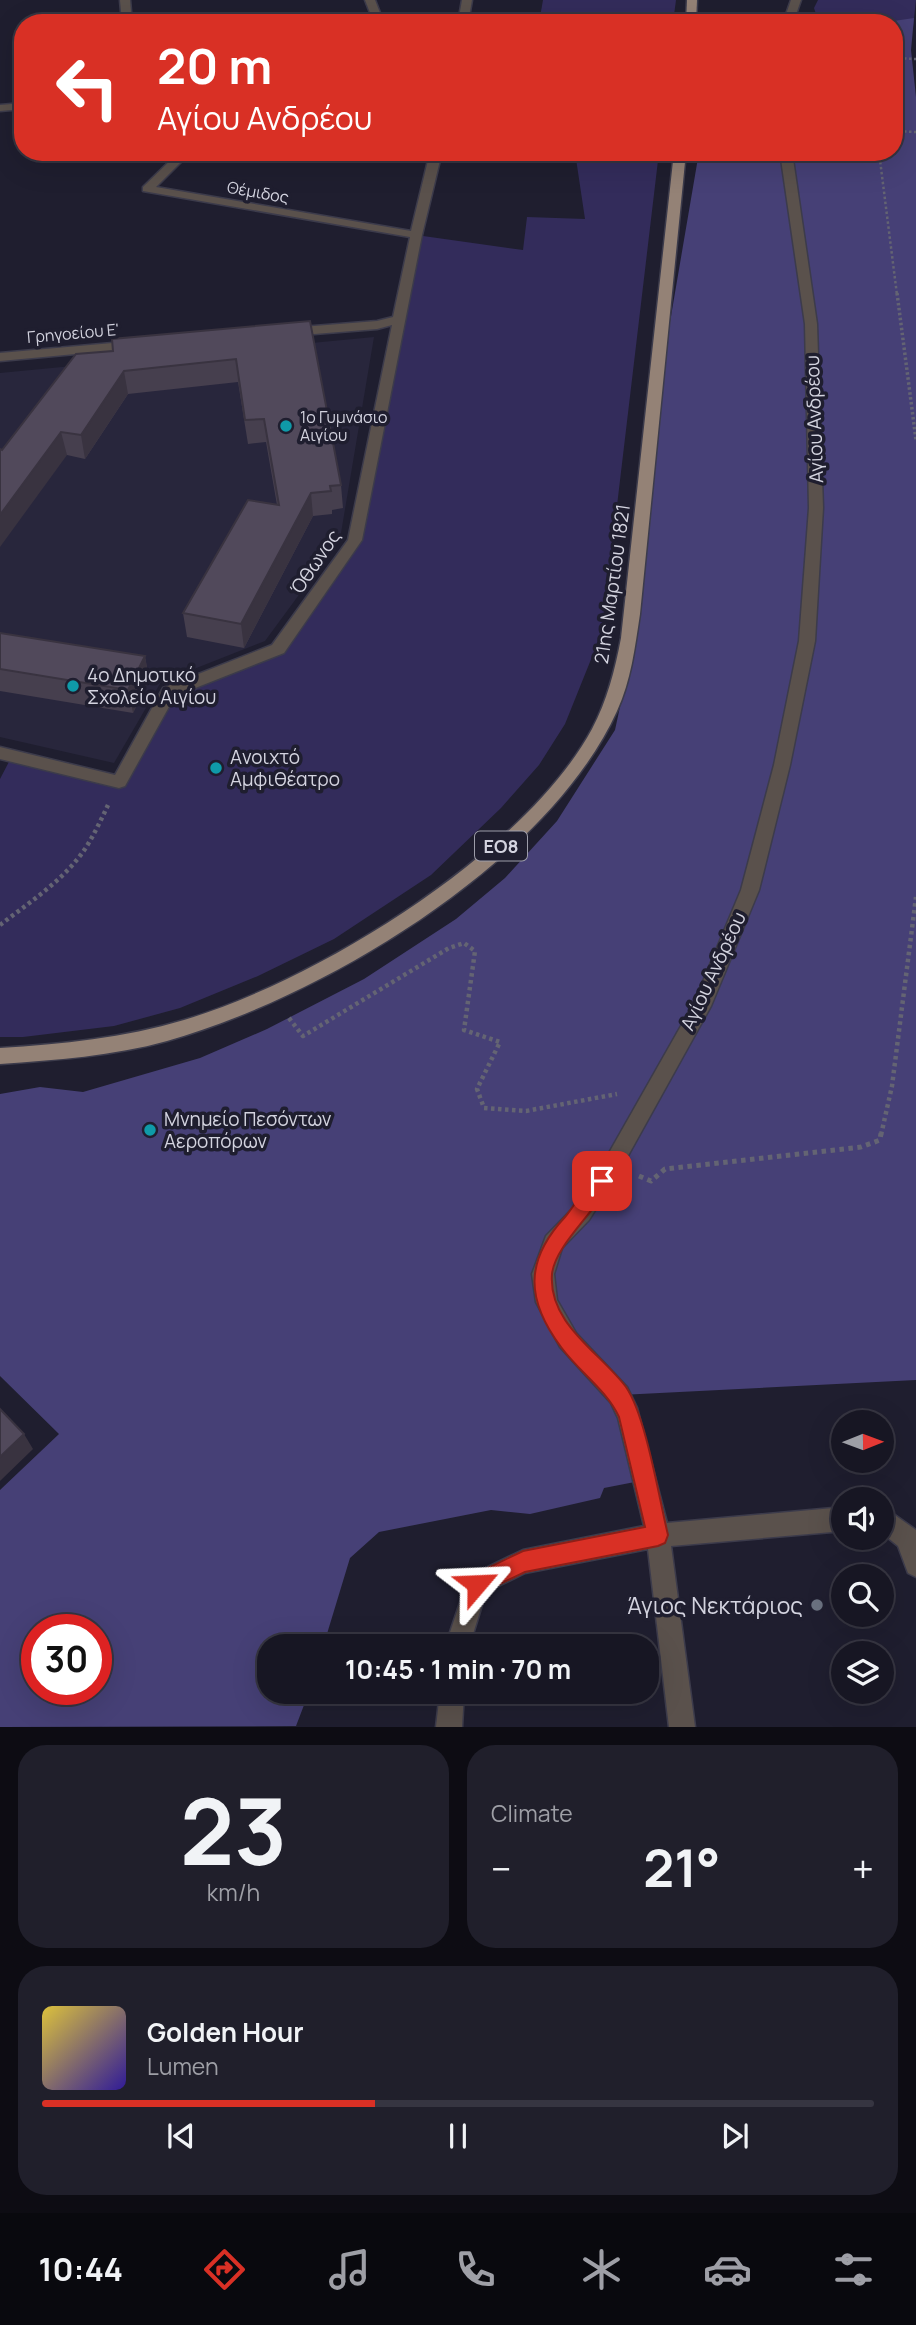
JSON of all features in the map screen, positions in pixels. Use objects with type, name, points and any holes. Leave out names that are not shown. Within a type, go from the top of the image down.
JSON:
[{"type":"main road","name":"21ης Μαρτίου 1821","points":[[0,1056],[125,1043],[187,1027],[272,995],[347,956],[449,891],[524,825],[569,776],[593,744],[623,670],[632,614],[679,161]]},
{"type":"street","name":"Θέμιδος","points":[[177,161],[147,189],[416,234]]},
{"type":"street","points":[[431,161],[433,167]]},
{"type":"street","name":"Όθωνος","points":[[119,782],[169,692],[278,649],[355,540],[416,234],[434,161]]},
{"type":"street","name":"Αγίου Ανδρέου","points":[[682,1727],[658,1535],[629,1416],[619,1395],[568,1340],[547,1302],[543,1274],[553,1243],[582,1213],[612,1166],[654,1087],[702,1006],[750,890],[782,765],[807,641],[816,508],[811,324],[787,161]]},
{"type":"street","points":[[269,334],[377,325],[400,319]]},
{"type":"street","name":"Γρηγοείου Ε'","points":[[0,357],[148,344]]},
{"type":"street","points":[[0,753],[119,782]]},
{"type":"street","points":[[461,1634],[477,1584],[523,1562],[658,1535],[831,1520]]},
{"type":"street","points":[[894,1528],[908,1539],[916,1565]]},
{"type":"street","points":[[449,1727],[451,1704]]},
{"type":"path","points":[[880,161],[916,440]]},
{"type":"path","points":[[0,925],[40,895],[76,862],[92,838],[119,782]]},
{"type":"path","points":[[651,1181],[666,1169],[861,1147],[880,1140],[892,1086],[916,897]]},
{"type":"path","points":[[303,1036],[449,948],[464,943],[475,950],[464,1030],[500,1042],[477,1089],[484,1108],[526,1111],[654,1087]]},
{"type":"shaded area","points":[[543,0],[676,0],[674,14],[541,14]]},
{"type":"shaded area","points":[[818,0],[916,0],[913,27],[903,30],[903,14],[816,14],[814,8]]},
{"type":"shaded area","points":[[914,18],[911,50],[916,97],[916,1380],[620,1395],[645,1480],[604,1488],[600,1498],[530,1514],[491,1510],[379,1532],[350,1558],[327,1634],[257,1634],[257,1704],[304,1704],[296,1726],[0,1727],[0,1490],[59,1434],[0,1376],[0,1094],[40,1087],[83,1092],[200,1058],[267,1029],[364,979],[456,919],[505,878],[557,821],[615,730],[632,651],[633,539],[697,161],[903,161],[903,20]]},
{"type":"shaded area","points":[[576,161],[658,161],[602,632],[565,724],[539,765],[501,808],[431,875],[334,939],[258,976],[180,1008],[114,1026],[23,1037],[0,1037],[0,779],[12,756],[119,782],[169,692],[278,649],[355,540],[416,235],[523,250],[527,217],[585,219]]},
{"type":"shaded area","points":[[374,337],[340,539],[265,641],[161,682],[114,763],[0,737],[0,373]]},
{"type":"building","points":[[310,321],[341,485],[330,486],[331,491],[311,493],[241,624],[183,613],[248,500],[279,505],[264,419],[245,420],[236,359],[124,371],[81,435],[61,432],[0,515],[0,449],[2,450],[76,354],[113,351],[112,339]]},
{"type":"building","points":[[0,633],[145,656],[128,690],[0,669]]},
{"type":"building","points":[[0,1409],[24,1434],[0,1457]]},
{"type":"place","name":"1ο Γυμνάσιο Αιγίου","points":[[286,426]]},
{"type":"place","name":"4ο Δημοτικό Σχολείο Αιγίου","points":[[73,686]]},
{"type":"place","name":"Aνοιχτό Aμφιθέατρο","points":[[216,768]]},
{"type":"place","name":"Μνημείο Πεσόντων Αεροπόρων","points":[[150,1130]]},
{"type":"place","name":"Άγιος Νεκτάριος","points":[[817,1605]]},
{"type":"route","points":[[477,1584],[523,1562],[658,1535],[629,1416],[619,1395],[568,1340],[547,1302],[543,1274],[553,1243],[582,1213],[602,1181]]}]
